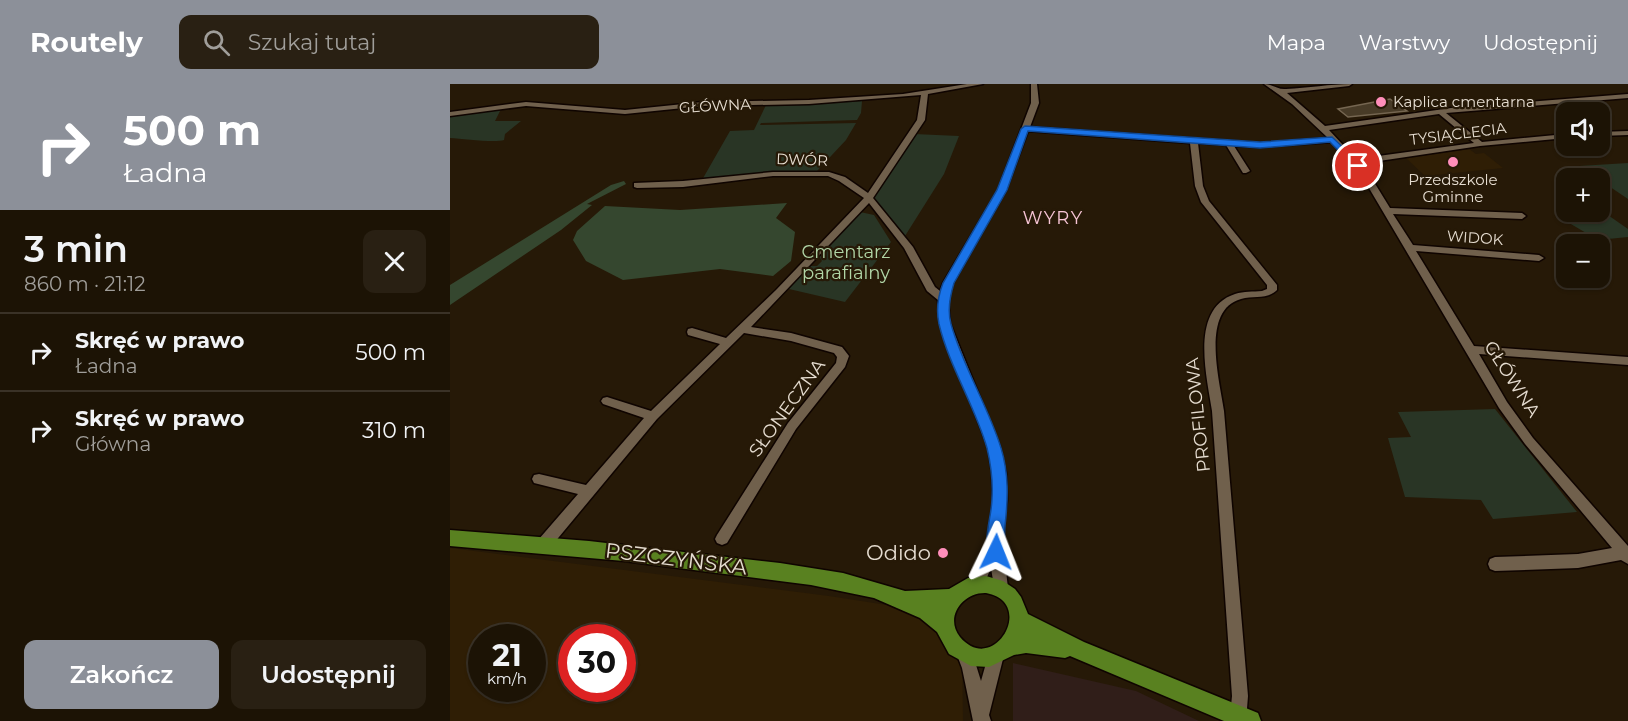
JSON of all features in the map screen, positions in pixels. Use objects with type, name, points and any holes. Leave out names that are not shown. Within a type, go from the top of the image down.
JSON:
[{"type":"main road","name":"PSZCZYŃSKA","points":[[450,538],[544,544],[827,578],[900,599],[936,617],[945,626]]},
{"type":"main road","points":[[1003,650],[1015,638],[1020,620],[1014,601],[1000,588],[991,585],[976,586],[956,597],[947,610],[945,626],[953,646],[965,655],[986,658],[1003,650],[1026,644],[1077,649]]},
{"type":"main road","name":"PSZCZYŃSKA","points":[[900,599],[936,600],[956,597]]},
{"type":"main road","points":[[1020,620],[1077,649],[1245,718]]},
{"type":"street","name":"GŁÓWNA","points":[[450,114],[526,104],[602,112],[638,112],[703,104],[809,102],[925,94],[980,84]]},
{"type":"street","points":[[976,586],[995,537],[1000,501],[999,473],[994,447],[945,323],[944,298],[948,283],[1002,190],[1035,102],[1034,84]]},
{"type":"street","name":"GŁÓWNA","points":[[1267,84],[1282,92],[1321,129],[1354,162],[1370,182],[1503,405],[1529,441],[1627,554]]},
{"type":"street","points":[[1282,92],[1349,84]]},
{"type":"street","points":[[544,544],[653,416],[780,292],[869,198],[921,120],[925,94]]},
{"type":"street","points":[[1321,129],[1441,112],[1628,96]]},
{"type":"street","points":[[1441,112],[1480,144]]},
{"type":"street","points":[[1025,129],[1274,145],[1332,140]]},
{"type":"street","points":[[1610,134],[1628,133]]},
{"type":"street","name":"TYSIĄCLECIA","points":[[1354,162],[1480,144],[1556,137]]},
{"type":"street","name":"PROFILOWA","points":[[1194,140],[1199,186],[1205,202],[1272,285],[1272,290],[1267,294],[1237,296],[1228,302],[1211,327],[1209,342],[1209,359],[1218,411],[1239,673],[1245,718]]},
{"type":"street","points":[[1229,143],[1246,171]]},
{"type":"street","name":"DWÓR","points":[[637,185],[683,184],[772,174],[829,174],[842,179],[869,198],[908,247],[931,289],[944,298]]},
{"type":"street","points":[[1387,211],[1522,216]]},
{"type":"street","name":"WIDOK","points":[[1409,248],[1539,258]]},
{"type":"street","name":"SŁONECZNA","points":[[722,539],[792,426],[841,364],[843,357],[838,350],[801,339],[742,329]]},
{"type":"street","points":[[692,332],[728,342]]},
{"type":"street","points":[[1470,350],[1628,361]]},
{"type":"street","points":[[607,401],[653,416]]},
{"type":"street","points":[[539,479],[588,491]]},
{"type":"street","points":[[995,537],[1000,588]]},
{"type":"street","name":"GŁÓWNA","points":[[1496,564],[1578,561],[1627,554]]},
{"type":"street","points":[[982,717],[1003,650]]},
{"type":"street","points":[[965,655],[982,717]]},
{"type":"shaded area","name":"Przedszkole Gminne","points":[[1469,149],[1476,154],[1484,153],[1503,168],[1425,176],[1406,158]]},
{"type":"shaded area","points":[[450,548],[829,596],[951,615],[962,653],[963,721],[450,721]]},
{"type":"shaded area","points":[[1013,663],[1136,691],[1199,721],[1013,721]]},
{"type":"green space","points":[[862,101],[861,113],[857,120],[761,123],[760,125],[856,123],[846,140],[817,171],[766,172],[702,180],[730,131],[754,130],[766,105]]},
{"type":"green space","points":[[502,107],[495,121],[521,121],[505,134],[504,140],[450,138],[450,115]]},
{"type":"green space","points":[[914,134],[959,136],[944,174],[905,236],[872,197]]},
{"type":"green space","points":[[1628,163],[1628,199],[1610,187],[1610,168],[1582,168],[1579,166]]},
{"type":"green space","points":[[624,181],[626,184],[587,204],[592,205],[561,230],[450,305],[450,285],[611,185]]},
{"type":"green space","points":[[787,203],[776,218],[795,232],[791,261],[773,276],[720,269],[623,280],[586,261],[573,240],[577,231],[605,206],[680,210]]},
{"type":"green space","name":"Cmentarz parafialny","points":[[860,212],[874,215],[891,242],[845,302],[789,289],[810,266],[817,266],[822,261],[819,256]]},
{"type":"green space","points":[[1610,216],[1628,229],[1628,237],[1610,239],[1610,234],[1588,234],[1567,222],[1610,222]]},
{"type":"green space","points":[[1495,409],[1577,512],[1493,519],[1481,500],[1405,497],[1388,438],[1411,437],[1398,412]]},
{"type":"building","points":[[1390,99],[1407,111],[1348,117],[1338,109]]},
{"type":"place","name":"Kaplica cmentarna","points":[[1381,102]]},
{"type":"place","name":"Przedszkole Gminne","points":[[1453,162]]},
{"type":"place","name":"Odido","points":[[943,553]]},
{"type":"district","name":"WYRY","points":[[1053,218]]},
{"type":"route","points":[[996,552],[995,537],[1000,501],[999,473],[994,447],[945,323],[943,310],[948,283],[1002,190],[1025,129],[1260,145],[1332,140],[1358,166]]}]
